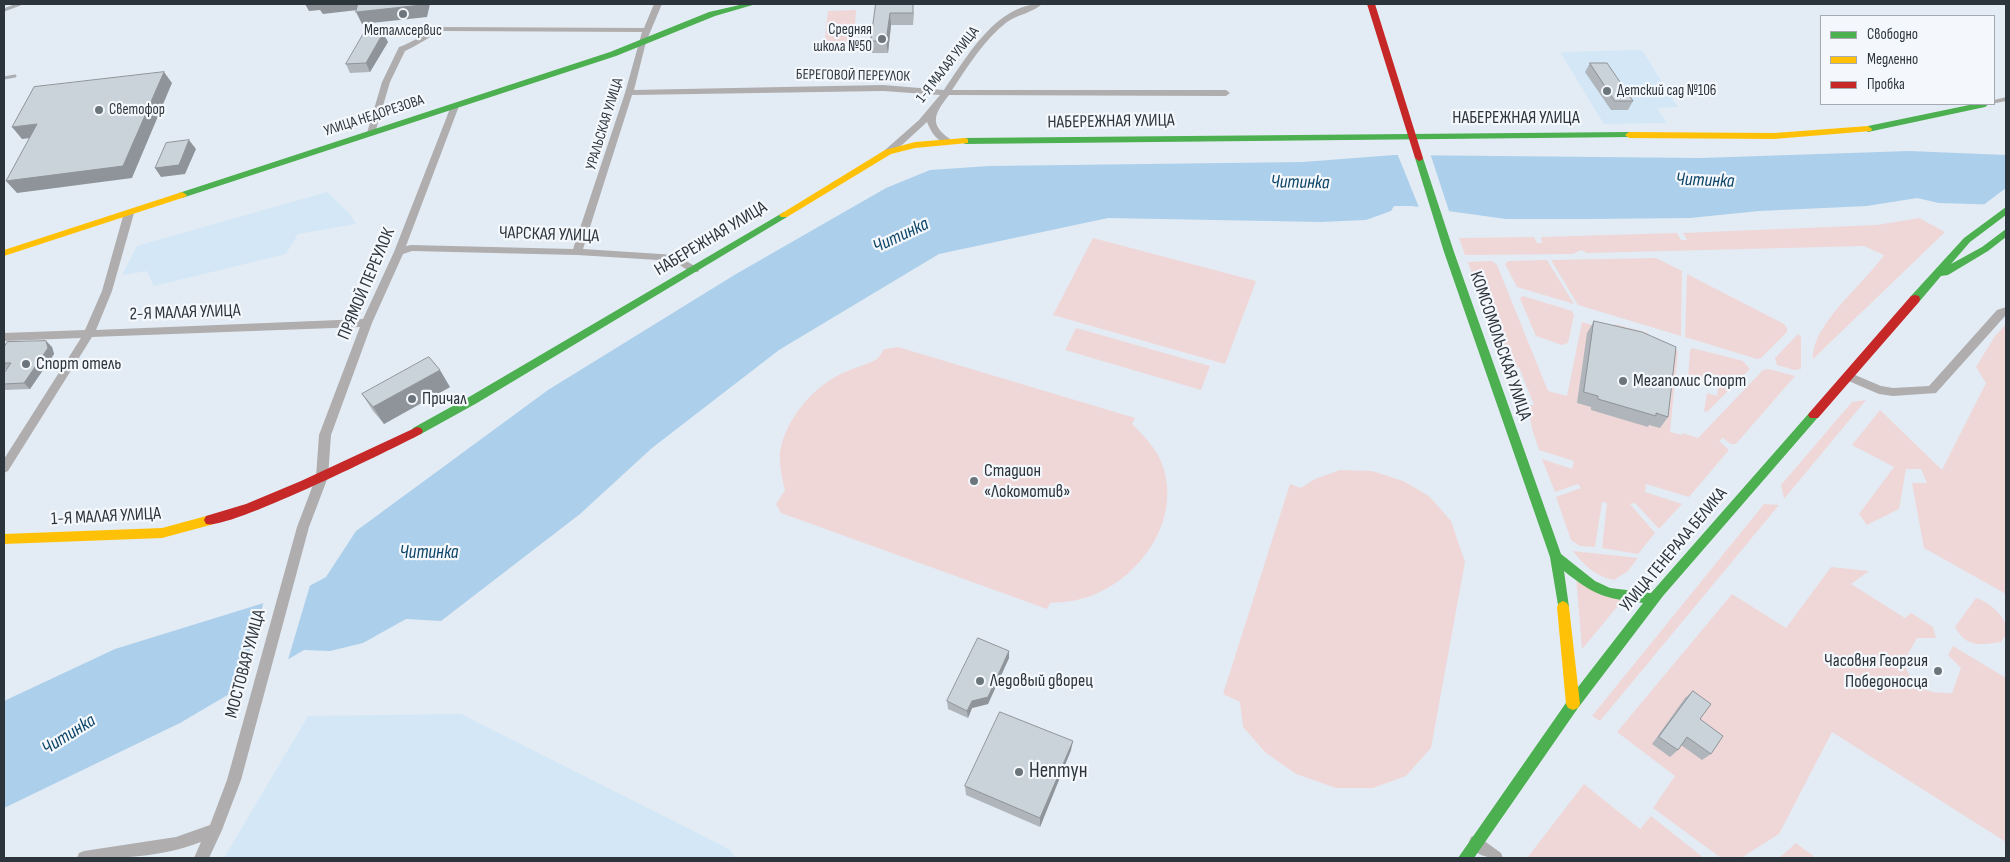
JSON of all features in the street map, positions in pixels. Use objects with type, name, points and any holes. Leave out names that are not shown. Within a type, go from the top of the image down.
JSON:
[{"type":"street","name":"УРАЛЬСКАЯ УЛИЦА","points":[[577,252],[629,93],[642,42],[658,4]]},
{"type":"street","name":"УЛИЦА НЕДОРЕЗОВА","points":[[4,253],[576,66],[712,14],[752,4]]},
{"type":"street","name":"1-Я МАЛАЯ УЛИЦА","points":[[888,152],[912,133],[933,110],[974,52],[997,26],[1025,9],[1038,4]]},
{"type":"street","name":"КОМСОМОЛЬСКАЯ УЛИЦА","points":[[1371,4],[1449,252],[1556,557],[1565,617],[1573,704]]},
{"type":"street","points":[[371,133],[386,82],[402,49],[417,43],[428,34],[442,29],[647,30]]},
{"type":"street","name":"БЕРЕГОВОЙ ПЕРЕУЛОК","points":[[629,93],[874,88],[1104,94],[1226,93]]},
{"type":"street","name":"НАБЕРЕЖНАЯ УЛИЦА","points":[[322,478],[379,451],[473,400],[694,270],[888,152],[915,145],[947,141],[1414,141],[1774,136],[1861,130],[1980,105]]},
{"type":"street","name":"ПРЯМОЙ ПЕРЕУЛОК","points":[[322,478],[323,441],[367,323],[399,252],[454,106]]},
{"type":"street","points":[[933,110],[931,123],[938,134],[947,141]]},
{"type":"street","name":"УЛИЦА ГЕНЕРАЛА БЕЛИКА","points":[[1465,858],[1573,704],[1654,599],[1967,240],[2006,210]]},
{"type":"street","points":[[4,468],[89,334],[107,291],[129,213]]},
{"type":"street","name":"УЛИЦА ГЕНЕРАЛА БЕЛИКА","points":[[1932,281],[1985,249],[2006,232]]},
{"type":"street","name":"ЧАРСКАЯ УЛИЦА","points":[[399,252],[411,248],[577,252],[676,258],[694,270]]},
{"type":"street","points":[[1848,376],[1879,390],[1894,392],[1932,390],[2002,312],[2006,311]]},
{"type":"street","name":"2-Я МАЛАЯ УЛИЦА","points":[[4,338],[367,323]]},
{"type":"street","name":"1-Я МАЛАЯ УЛИЦА","points":[[4,539],[162,533],[234,514],[322,478]]},
{"type":"street","name":"МОСТОВАЯ УЛИЦА","points":[[201,858],[216,830],[234,780],[303,527],[322,478]]},
{"type":"street","points":[[1556,557],[1591,585],[1609,593],[1654,599]]},
{"type":"street","points":[[84,858],[176,844],[216,830]]},
{"type":"street","points":[[1476,842],[1496,858]]},
{"type":"shaded area","points":[[856,10],[854,45],[824,46],[828,11]]},
{"type":"shaded area","points":[[1642,50],[1678,107],[1657,108],[1667,123],[1604,124],[1560,52]]},
{"type":"shaded area","points":[[327,192],[349,213],[356,224],[298,234],[286,254],[154,286],[147,271],[122,275],[137,246]]},
{"type":"shaded area","points":[[1919,218],[1945,232],[1813,359],[1815,346],[1821,332],[1841,305],[1884,255],[1864,246],[1587,253],[1581,250],[1573,254],[1465,255],[1459,238],[1534,237],[1537,243],[1542,243],[1541,237],[1677,233],[1681,240],[1687,240],[1683,233],[1877,225]]},
{"type":"shaded area","points":[[1093,238],[1256,281],[1225,364],[1053,315]]},
{"type":"shaded area","points":[[1656,258],[1682,271],[1681,336],[1578,305],[1551,260]]},
{"type":"shaded area","points":[[1547,260],[1574,304],[1517,287],[1505,264],[1508,261]]},
{"type":"shaded area","points":[[1492,261],[1497,265],[1548,391],[1567,396],[1582,322],[1612,331],[1615,324],[1648,333],[1647,342],[1678,351],[1670,432],[1682,435],[1682,433],[1698,438],[1763,370],[1769,369],[1795,376],[1736,444],[1731,444],[1723,438],[1719,441],[1729,450],[1689,497],[1646,484],[1645,492],[1682,504],[1659,529],[1635,503],[1630,504],[1655,533],[1638,554],[1602,548],[1607,503],[1602,502],[1595,547],[1580,546],[1571,540],[1556,497],[1581,488],[1578,484],[1555,492],[1542,459],[1572,469],[1574,461],[1539,450],[1532,429],[1528,405],[1534,405],[1519,367],[1514,367],[1496,342],[1468,262]]},
{"type":"shaded area","points":[[1687,274],[1784,324],[1787,332],[1761,358],[1757,359],[1685,337]]},
{"type":"shaded area","points":[[1523,296],[1572,311],[1574,315],[1568,343],[1562,345],[1536,336],[1520,298]]},
{"type":"shaded area","points":[[2006,324],[2006,594],[1924,548],[1912,483],[1927,483],[1921,469],[1906,469],[1899,509],[1867,525],[1859,514],[1894,467],[1852,445],[1880,410],[1942,470],[1986,383],[1976,367],[1995,336]]},
{"type":"shaded area","points":[[1076,328],[1210,366],[1201,390],[1065,350]]},
{"type":"shaded area","points":[[1798,334],[1801,337],[1801,369],[1794,370],[1777,365],[1775,358]]},
{"type":"shaded area","name":"Стадион «Локомотив»","points":[[898,347],[1135,418],[1132,424],[1150,443],[1159,457],[1166,480],[1167,503],[1162,525],[1151,546],[1137,565],[1119,581],[1099,593],[1077,600],[1050,603],[1047,609],[781,513],[776,504],[785,490],[780,467],[780,452],[787,429],[793,418],[809,397],[829,381],[875,360],[884,349]]},
{"type":"shaded area","points":[[1692,348],[1743,361],[1750,369],[1707,412],[1704,411],[1707,393],[1717,396],[1718,387],[1688,378],[1690,350]]},
{"type":"shaded area","points":[[1866,400],[1784,499],[1781,485],[1852,402]]},
{"type":"shaded area","points":[[1340,470],[1372,471],[1403,481],[1429,496],[1451,521],[1465,562],[1431,748],[1406,776],[1373,788],[1336,788],[1296,774],[1265,752],[1243,727],[1240,702],[1223,694],[1290,484],[1301,488],[1315,479]]},
{"type":"shaded area","points":[[1764,504],[1779,505],[1600,721],[1592,716]]},
{"type":"shaded area","points":[[1573,551],[1638,558],[1628,571],[1614,580],[1591,570]]},
{"type":"shaded area","points":[[1831,567],[1869,571],[1851,584],[1905,618],[1911,613],[1933,627],[1936,638],[1917,638],[1903,663],[1912,679],[1922,688],[1934,692],[1952,693],[1961,668],[1948,655],[1953,646],[2006,678],[2006,842],[1832,732],[1779,834],[1741,858],[1721,858],[1653,808],[1675,776],[1617,732],[1732,594],[1786,628]]},
{"type":"shaded area","points":[[1576,576],[1622,601],[1582,649]]},
{"type":"shaded area","points":[[1976,598],[1986,602],[2004,620],[2006,632],[2001,642],[1975,644],[1964,639],[1955,627]]},
{"type":"shaded area","points":[[461,714],[729,849],[736,858],[224,858],[308,716]]},
{"type":"shaded area","points":[[1584,784],[1640,829],[1651,816],[1704,858],[1527,858]]},
{"type":"shaded area","points":[[1796,843],[1816,858],[1779,858]]},
{"type":"water","name":"Читинка","points":[[1909,151],[2006,155],[2006,205],[1939,203],[1917,198],[1867,206],[1759,211],[1690,218],[1506,219],[1412,206],[1394,206],[1391,211],[1366,220],[1321,222],[1108,218],[939,254],[779,350],[652,448],[580,514],[441,621],[406,619],[363,643],[330,651],[304,650],[180,723],[4,808],[4,701],[115,649],[296,593],[326,577],[356,531],[548,390],[736,274],[886,188],[930,170],[989,166],[1303,162],[1394,155],[1701,158]]},
{"type":"pier","points":[[1397,153],[1430,153],[1450,214],[1420,210]]},
{"type":"pier","points":[[2006,188],[2006,207],[1982,206]]},
{"type":"pier","points":[[311,582],[287,663],[238,691],[264,601],[295,591]]},
{"type":"building","points":[[358,4],[422,4],[422,5],[356,12]]},
{"type":"building","points":[[876,4],[913,4],[913,13],[890,13],[886,41],[871,41]]},
{"type":"building","points":[[364,33],[383,33],[366,63],[346,64]]},
{"type":"building","points":[[1590,63],[1607,63],[1633,101],[1615,101]]},
{"type":"building","points":[[164,72],[123,166],[6,181],[37,124],[12,127],[34,87]]},
{"type":"building","points":[[189,140],[179,165],[155,168],[166,143]]},
{"type":"building","name":"Мегаполис Спорт","points":[[1594,321],[1642,332],[1676,347],[1668,417],[1656,413],[1656,416],[1598,399],[1598,396],[1584,392]]},
{"type":"building","name":"Спорт отель","points":[[46,341],[48,348],[24,383],[4,384],[4,373],[11,363],[4,363],[4,347],[7,342]]},
{"type":"building","points":[[429,357],[440,370],[373,407],[362,394]]},
{"type":"building","name":"Ледовый дворец","points":[[978,638],[1009,651],[988,697],[972,701],[967,711],[947,701]]},
{"type":"building","points":[[1693,691],[1711,704],[1700,719],[1723,736],[1711,754],[1687,737],[1678,750],[1659,737]]},
{"type":"building","name":"Нептун","points":[[1000,712],[1073,741],[1040,818],[965,786]]},
{"type":"railway","points":[[4,10],[20,4]]},
{"type":"railway","points":[[4,78],[15,76]]},
{"type":"traffic: fast","points":[[182,195],[613,54],[712,14],[752,4]]},
{"type":"traffic: fast","points":[[1868,129],[1980,105]]},
{"type":"traffic: fast","points":[[965,141],[1629,135]]},
{"type":"traffic: fast","points":[[1419,158],[1449,252],[1556,557],[1563,607]]},
{"type":"traffic: fast","points":[[1915,299],[1967,240],[2006,210]]},
{"type":"traffic: fast","points":[[417,431],[473,400],[784,215]]},
{"type":"traffic: fast","points":[[1944,273],[1985,249],[2006,232]]},
{"type":"traffic: fast","points":[[1465,858],[1573,704],[1659,592],[1814,415]]},
{"type":"traffic: fast","points":[[1556,557],[1591,585],[1609,593],[1654,599]]},
{"type":"traffic: slow","points":[[1629,135],[1774,136],[1868,129]]},
{"type":"traffic: slow","points":[[784,215],[888,152],[915,145],[965,141]]},
{"type":"traffic: slow","points":[[4,253],[182,195]]},
{"type":"traffic: slow","points":[[4,539],[162,533],[210,520]]},
{"type":"traffic: slow","points":[[1563,607],[1573,704]]},
{"type":"traffic: jam","points":[[1371,4],[1419,158]]},
{"type":"traffic: jam","points":[[1814,415],[1915,299]]},
{"type":"traffic: jam","points":[[210,520],[250,507],[305,484],[417,431]]},
{"type":"place","name":"Металлсервис","points":[[403,14]]},
{"type":"place","name":"Средняя школа №50","points":[[882,39]]},
{"type":"place","name":"Детский сад №106","points":[[1607,91]]},
{"type":"place","name":"Светофор","points":[[99,110]]},
{"type":"place","name":"Спорт отель","points":[[26,364]]},
{"type":"place","name":"Мегаполис Спорт","points":[[1623,381]]},
{"type":"place","name":"Причал","points":[[412,399]]},
{"type":"place","name":"Стадион «Локомотив»","points":[[974,481]]},
{"type":"place","name":"Часовня Георгия Победоносца","points":[[1938,671]]},
{"type":"place","name":"Ледовый дворец","points":[[980,681]]},
{"type":"place","name":"Нептун","points":[[1019,772]]}]
